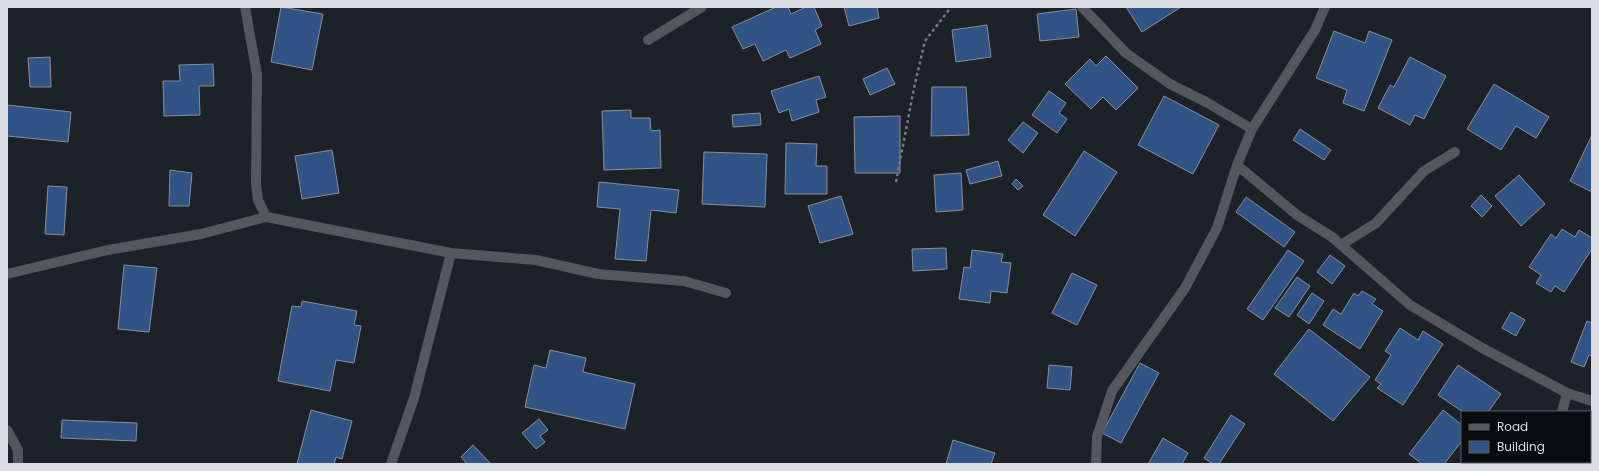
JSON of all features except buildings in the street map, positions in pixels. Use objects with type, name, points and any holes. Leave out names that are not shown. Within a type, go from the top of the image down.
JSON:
[{"type":"street","points":[[244,7],[257,75],[256,184],[258,200],[266,217]]},
{"type":"street","points":[[648,40],[702,7]]},
{"type":"street","points":[[1082,7],[1126,52],[1170,84],[1206,102],[1252,129]]},
{"type":"street","points":[[1096,464],[1097,437],[1112,391],[1185,288],[1217,228],[1237,165],[1252,129],[1315,30],[1324,7]]},
{"type":"street","points":[[1341,245],[1376,223],[1424,171],[1455,152]]},
{"type":"street","points":[[1237,165],[1297,215],[1332,237],[1410,305],[1484,350],[1567,393],[1592,401]]},
{"type":"street","points":[[7,274],[108,250],[201,234],[266,217],[451,252],[536,260],[598,274],[684,281],[726,294]]},
{"type":"street","points":[[391,464],[414,398],[451,252]]},
{"type":"street","points":[[1562,411],[1567,393]]},
{"type":"street","points":[[7,430],[18,450],[18,464]]},
{"type":"path","points":[[896,182],[914,88],[925,41],[951,7]]}]
